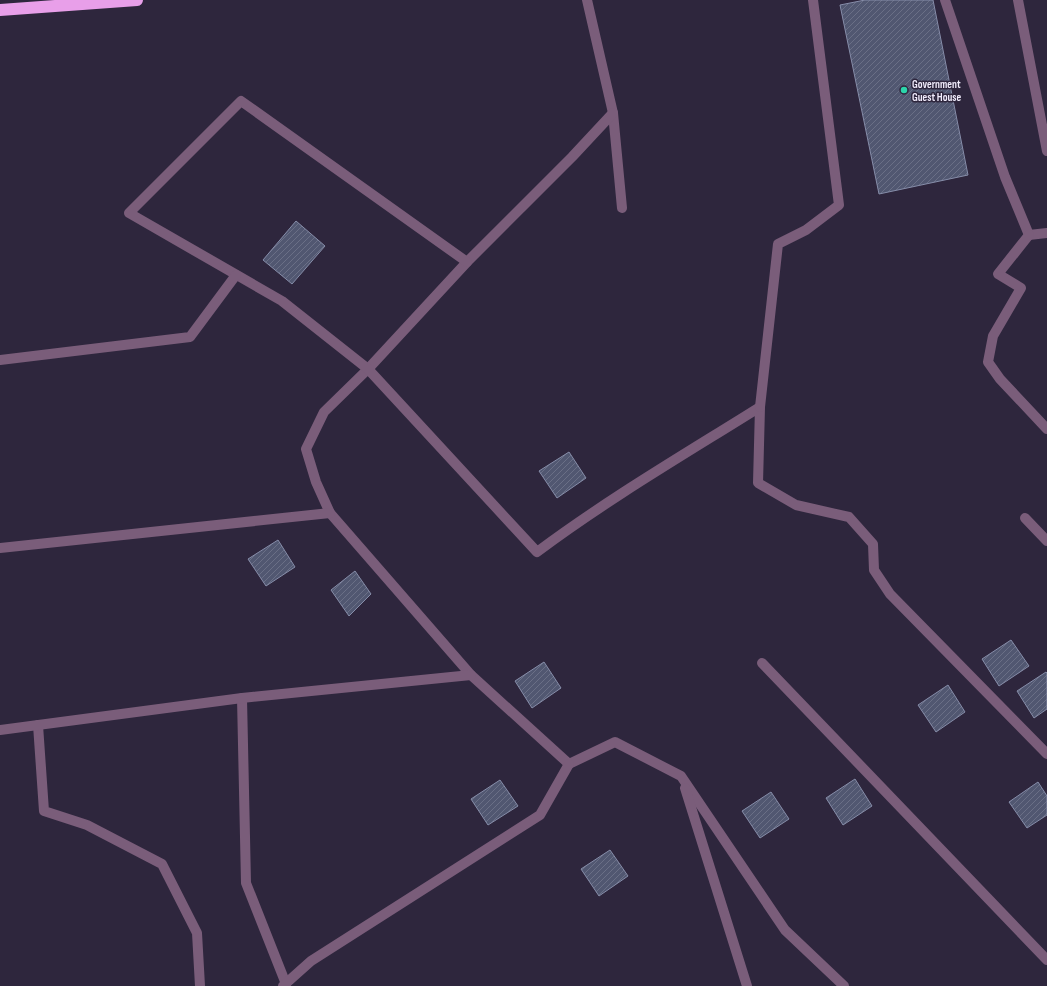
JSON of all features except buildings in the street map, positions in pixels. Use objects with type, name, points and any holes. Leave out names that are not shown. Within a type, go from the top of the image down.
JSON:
[{"type":"highway","points":[[0,10],[137,0]]},
{"type":"street","points":[[587,0],[612,113],[622,208]]},
{"type":"street","points":[[813,0],[839,205],[806,230],[778,244],[760,407],[758,483],[796,505],[849,517],[873,544],[874,570],[890,594],[1047,754]]},
{"type":"street","points":[[945,0],[1005,177],[1029,235]]},
{"type":"street","points":[[1018,0],[1047,152]]},
{"type":"street","points":[[467,262],[241,101],[129,213],[282,301],[368,369],[537,552],[586,516],[760,407]]},
{"type":"street","points":[[569,764],[471,675],[330,513],[316,482],[306,449],[324,412],[368,369],[467,262],[572,157],[612,113]]},
{"type":"street","points":[[1047,233],[1029,235],[998,274],[1021,288],[993,336],[988,362],[1000,379],[1047,429]]},
{"type":"street","points":[[0,360],[190,337],[236,275]]},
{"type":"street","points":[[0,548],[330,513]]},
{"type":"street","points":[[1025,518],[1047,541]]},
{"type":"street","points":[[762,663],[1047,960]]},
{"type":"street","points":[[0,730],[242,698],[471,675]]},
{"type":"street","points":[[242,698],[246,883],[284,985],[311,961],[540,815],[569,764],[615,742],[681,776],[786,930],[844,986]]},
{"type":"street","points":[[38,724],[44,811],[87,825],[162,864],[197,933],[200,986]]},
{"type":"street","points":[[681,776],[747,986]]},
{"type":"place","name":"Government Guest House","points":[[904,90]]}]
